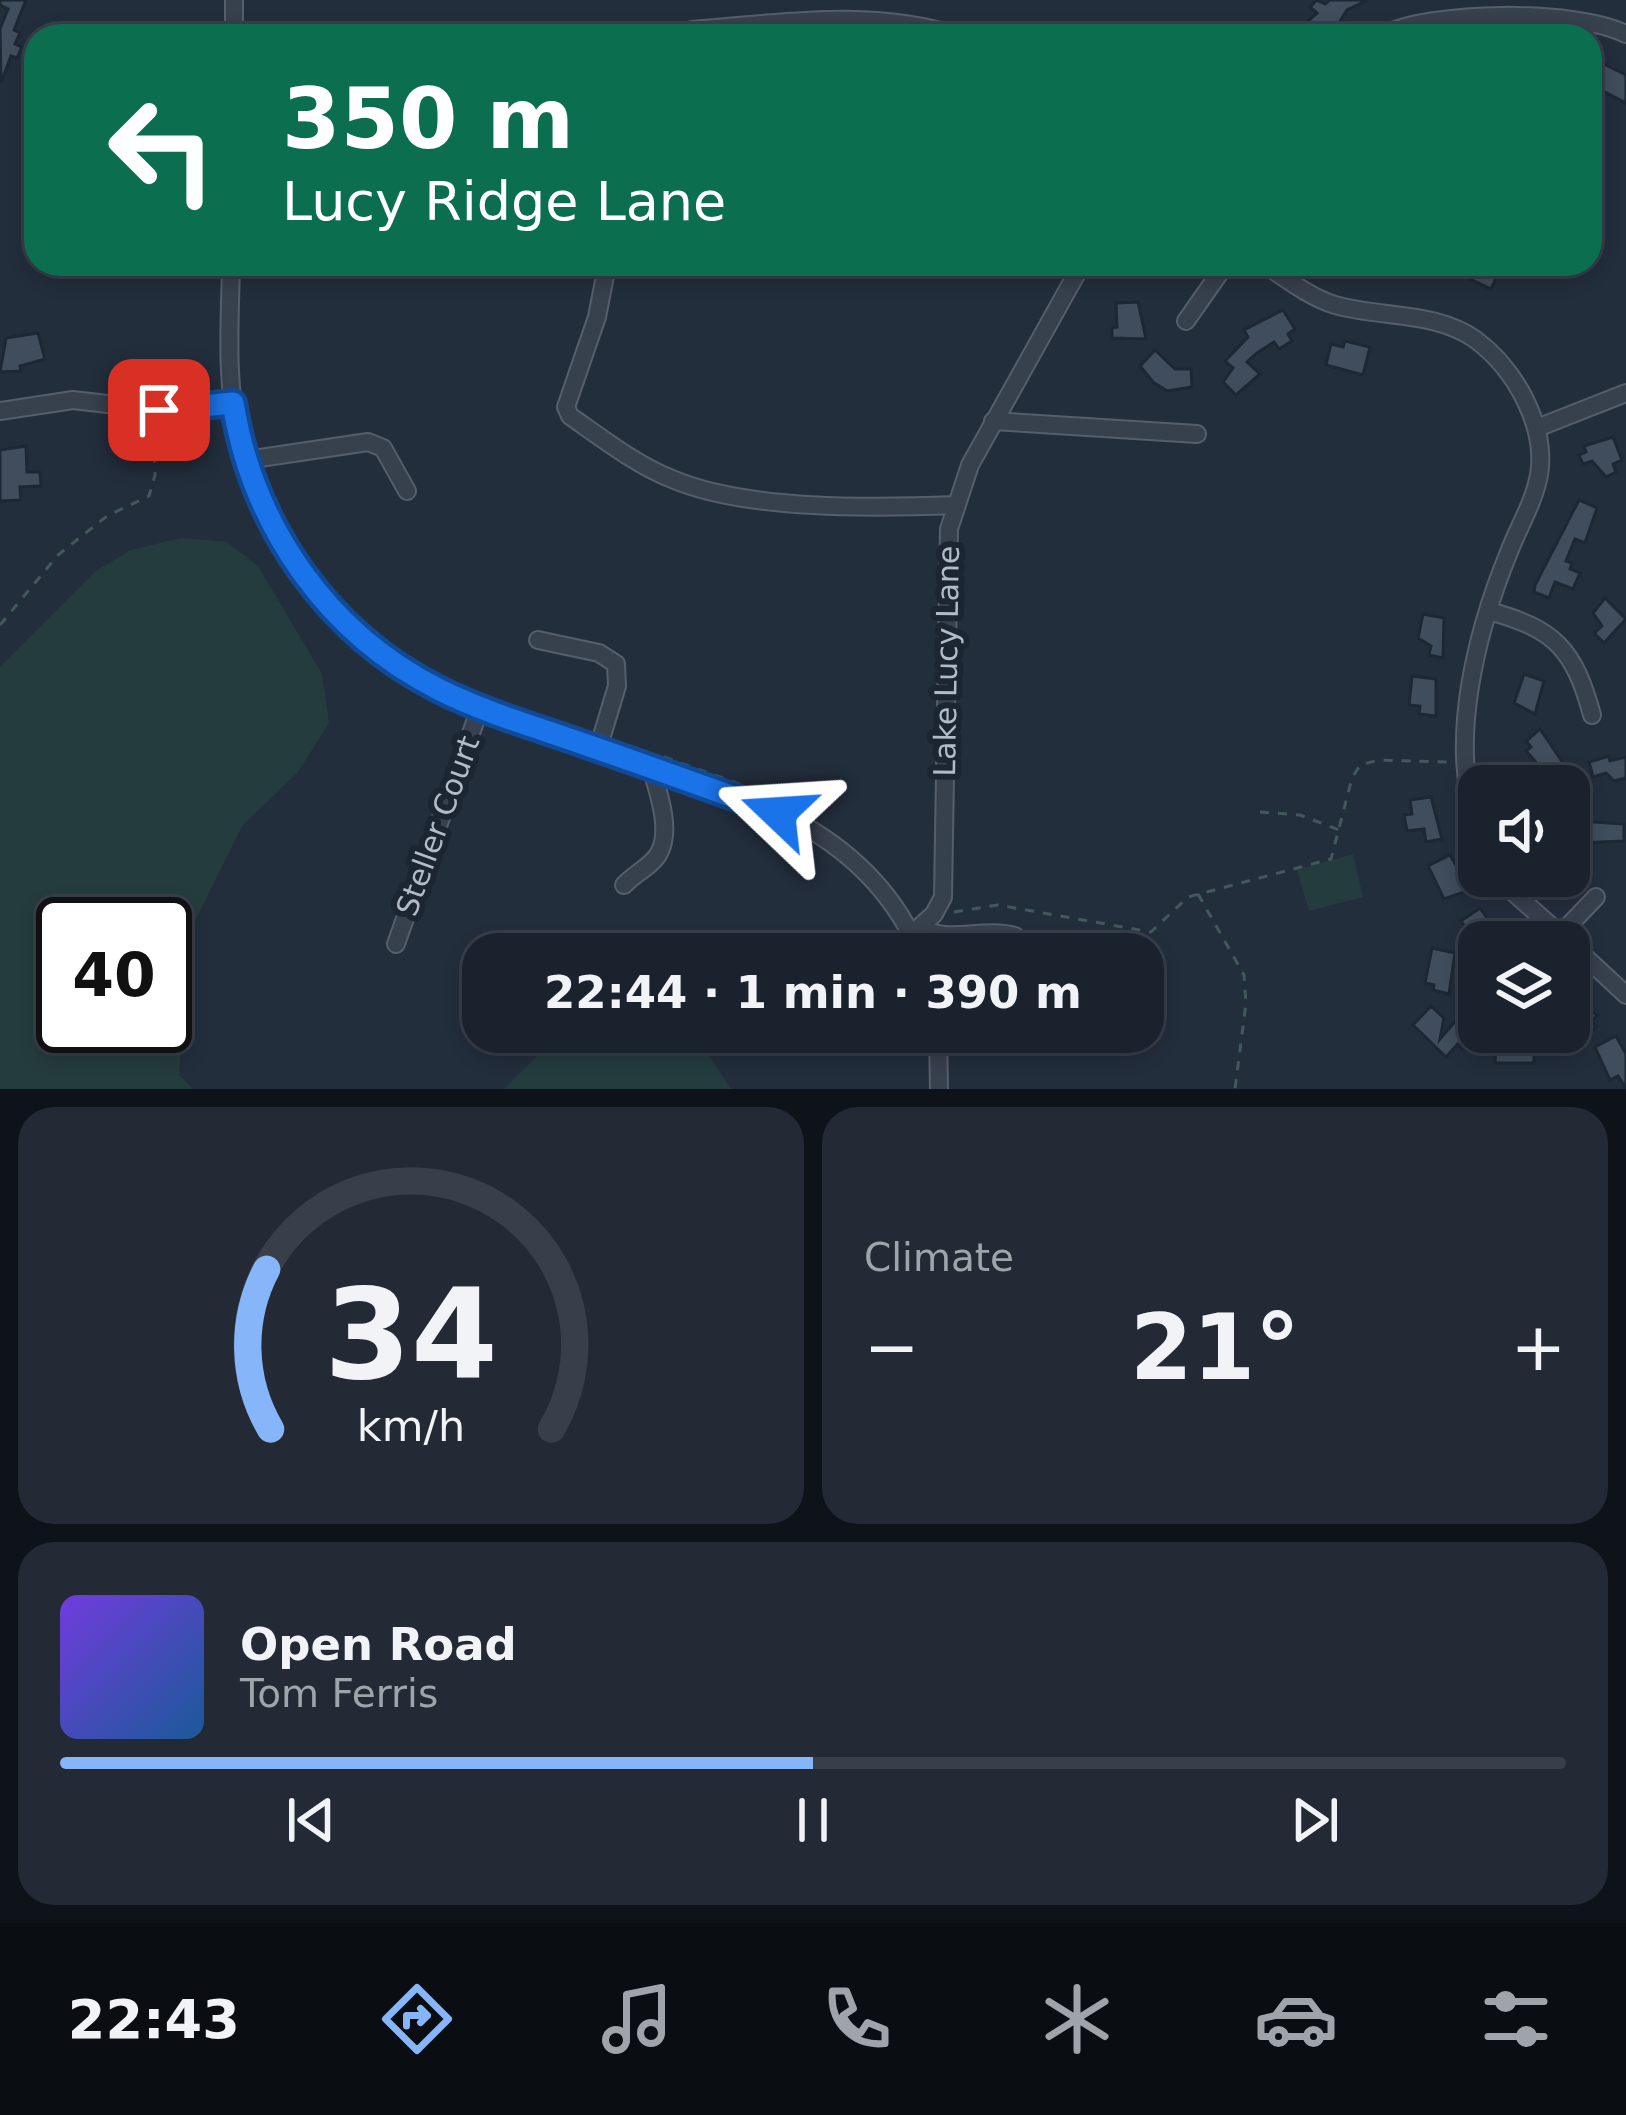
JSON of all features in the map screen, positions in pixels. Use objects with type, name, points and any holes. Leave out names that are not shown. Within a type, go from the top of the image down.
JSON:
[{"type":"street","points":[[773,24],[854,17],[909,24]]},
{"type":"street","points":[[1531,24],[1567,20],[1584,24]]},
{"type":"street","points":[[231,276],[233,403],[258,496],[298,568],[357,636],[398,665],[480,708],[598,749],[648,759],[778,813],[828,839],[932,933]]},
{"type":"street","points":[[605,276],[597,317],[566,407],[570,416],[638,463],[677,482],[742,496],[872,508],[956,506]]},
{"type":"street","name":"Lake Lucy Lane","points":[[923,925],[943,897],[949,529],[970,465],[1075,276]]},
{"type":"street","points":[[1186,321],[1218,276]]},
{"type":"street","points":[[1284,276],[1331,304],[1444,324],[1478,341],[1521,391],[1537,428],[1540,471],[1490,611],[1468,713],[1467,765]]},
{"type":"street","points":[[1537,428],[1626,393]]},
{"type":"street","points":[[0,411],[73,400],[159,410],[233,403]]},
{"type":"street","points":[[993,422],[1197,434]]},
{"type":"street","points":[[246,460],[368,442],[383,448],[407,491]]},
{"type":"street","points":[[1490,611],[1533,623],[1568,652],[1580,671],[1592,715]]},
{"type":"street","points":[[538,640],[599,653],[616,664],[617,686],[598,749]]},
{"type":"street","name":"Steller Court","points":[[396,944],[480,708]]},
{"type":"street","points":[[625,885],[639,868],[654,860],[663,840],[662,806],[648,759]]},
{"type":"street","points":[[1518,897],[1543,921]]},
{"type":"street","points":[[1578,921],[1596,897]]},
{"type":"street","points":[[922,933],[923,925]]},
{"type":"street","points":[[1590,964],[1626,995]]},
{"type":"street","points":[[938,1053],[939,1089]]},
{"type":"path","points":[[0,626],[58,555],[107,516],[149,496],[155,475],[153,427],[175,424]]},
{"type":"path","points":[[648,759],[748,788]]},
{"type":"path","points":[[923,925],[998,905],[1151,932],[1188,897],[1331,859],[1352,778],[1360,765],[1379,760],[1466,762]]},
{"type":"path","points":[[1259,812],[1300,815],[1341,831]]},
{"type":"path","points":[[1198,895],[1244,975],[1246,1004],[1235,1089]]},
{"type":"green space","points":[[181,538],[227,542],[258,566],[322,674],[329,723],[298,772],[242,826],[192,927],[192,897],[36,897],[36,1053],[180,1053],[179,1075],[193,1089],[0,1089],[0,667],[96,571],[131,550]]},
{"type":"green space","points":[[1353,854],[1363,897],[1309,911],[1297,870]]},
{"type":"green space","points":[[540,1053],[707,1053],[731,1089],[504,1089]]},
{"type":"building","points":[[0,0],[26,0],[14,30],[20,33],[15,44],[22,47],[17,58],[11,56],[1,83],[0,29],[8,9]]},
{"type":"building","points":[[1317,0],[1325,4],[1368,0],[1347,10],[1338,24],[1305,24],[1317,13],[1310,7]]},
{"type":"building","points":[[1604,64],[1626,75],[1626,103],[1602,91]]},
{"type":"building","points":[[1464,276],[1497,276],[1491,289]]},
{"type":"building","points":[[1138,302],[1146,339],[1112,338],[1112,328],[1117,327],[1116,303]]},
{"type":"building","points":[[1283,310],[1295,329],[1288,334],[1292,341],[1279,349],[1274,342],[1247,362],[1260,374],[1236,395],[1223,382],[1233,368],[1225,361],[1248,337],[1244,330]]},
{"type":"building","points":[[38,333],[45,359],[20,366],[21,371],[0,372],[6,338]]},
{"type":"building","points":[[1345,341],[1370,347],[1363,375],[1326,365],[1331,344],[1343,347]]},
{"type":"building","points":[[1155,350],[1175,369],[1191,369],[1192,387],[1167,391],[1153,382],[1140,366]]},
{"type":"building","points":[[1613,437],[1622,460],[1613,464],[1616,472],[1606,477],[1592,461],[1583,464],[1579,455],[1586,452],[1584,446]]},
{"type":"building","points":[[26,446],[27,472],[40,472],[41,486],[20,487],[21,500],[0,501],[0,450]]},
{"type":"building","points":[[1579,500],[1597,508],[1585,543],[1575,539],[1566,561],[1580,573],[1573,589],[1555,582],[1549,598],[1534,592],[1535,585]]},
{"type":"building","points":[[1605,598],[1626,619],[1604,643],[1594,633],[1602,626],[1593,613]]},
{"type":"building","points":[[1423,614],[1444,618],[1443,658],[1429,655],[1431,646],[1418,638]]},
{"type":"building","points":[[1524,674],[1544,681],[1535,714],[1514,703]]},
{"type":"building","points":[[1412,676],[1436,679],[1436,716],[1419,714],[1420,706],[1409,705]]},
{"type":"building","points":[[1540,729],[1563,763],[1538,765],[1526,751],[1531,747],[1526,741]]},
{"type":"building","points":[[1626,757],[1626,778],[1614,781],[1606,773],[1593,777],[1589,762]]},
{"type":"building","points":[[1431,797],[1442,839],[1426,842],[1424,829],[1407,831],[1404,815],[1412,814],[1410,800]]},
{"type":"building","points":[[1590,822],[1624,824],[1624,841],[1590,842]]},
{"type":"building","points":[[1450,855],[1458,869],[1458,894],[1444,899],[1428,866]]},
{"type":"building","points":[[1480,908],[1489,921],[1461,921]]},
{"type":"building","points":[[1432,948],[1455,953],[1449,994],[1425,983]]},
{"type":"building","points":[[1431,1006],[1444,1018],[1440,1039],[1458,1018],[1458,1044],[1446,1057],[1413,1025]]},
{"type":"building","points":[[1616,1036],[1626,1054],[1626,1089],[1618,1076],[1610,1080],[1595,1047]]},
{"type":"building","points":[[1496,1053],[1534,1053],[1534,1063],[1495,1063]]},
{"type":"route","points":[[159,410],[233,403],[258,496],[298,568],[357,636],[398,665],[480,708],[778,813]]}]
